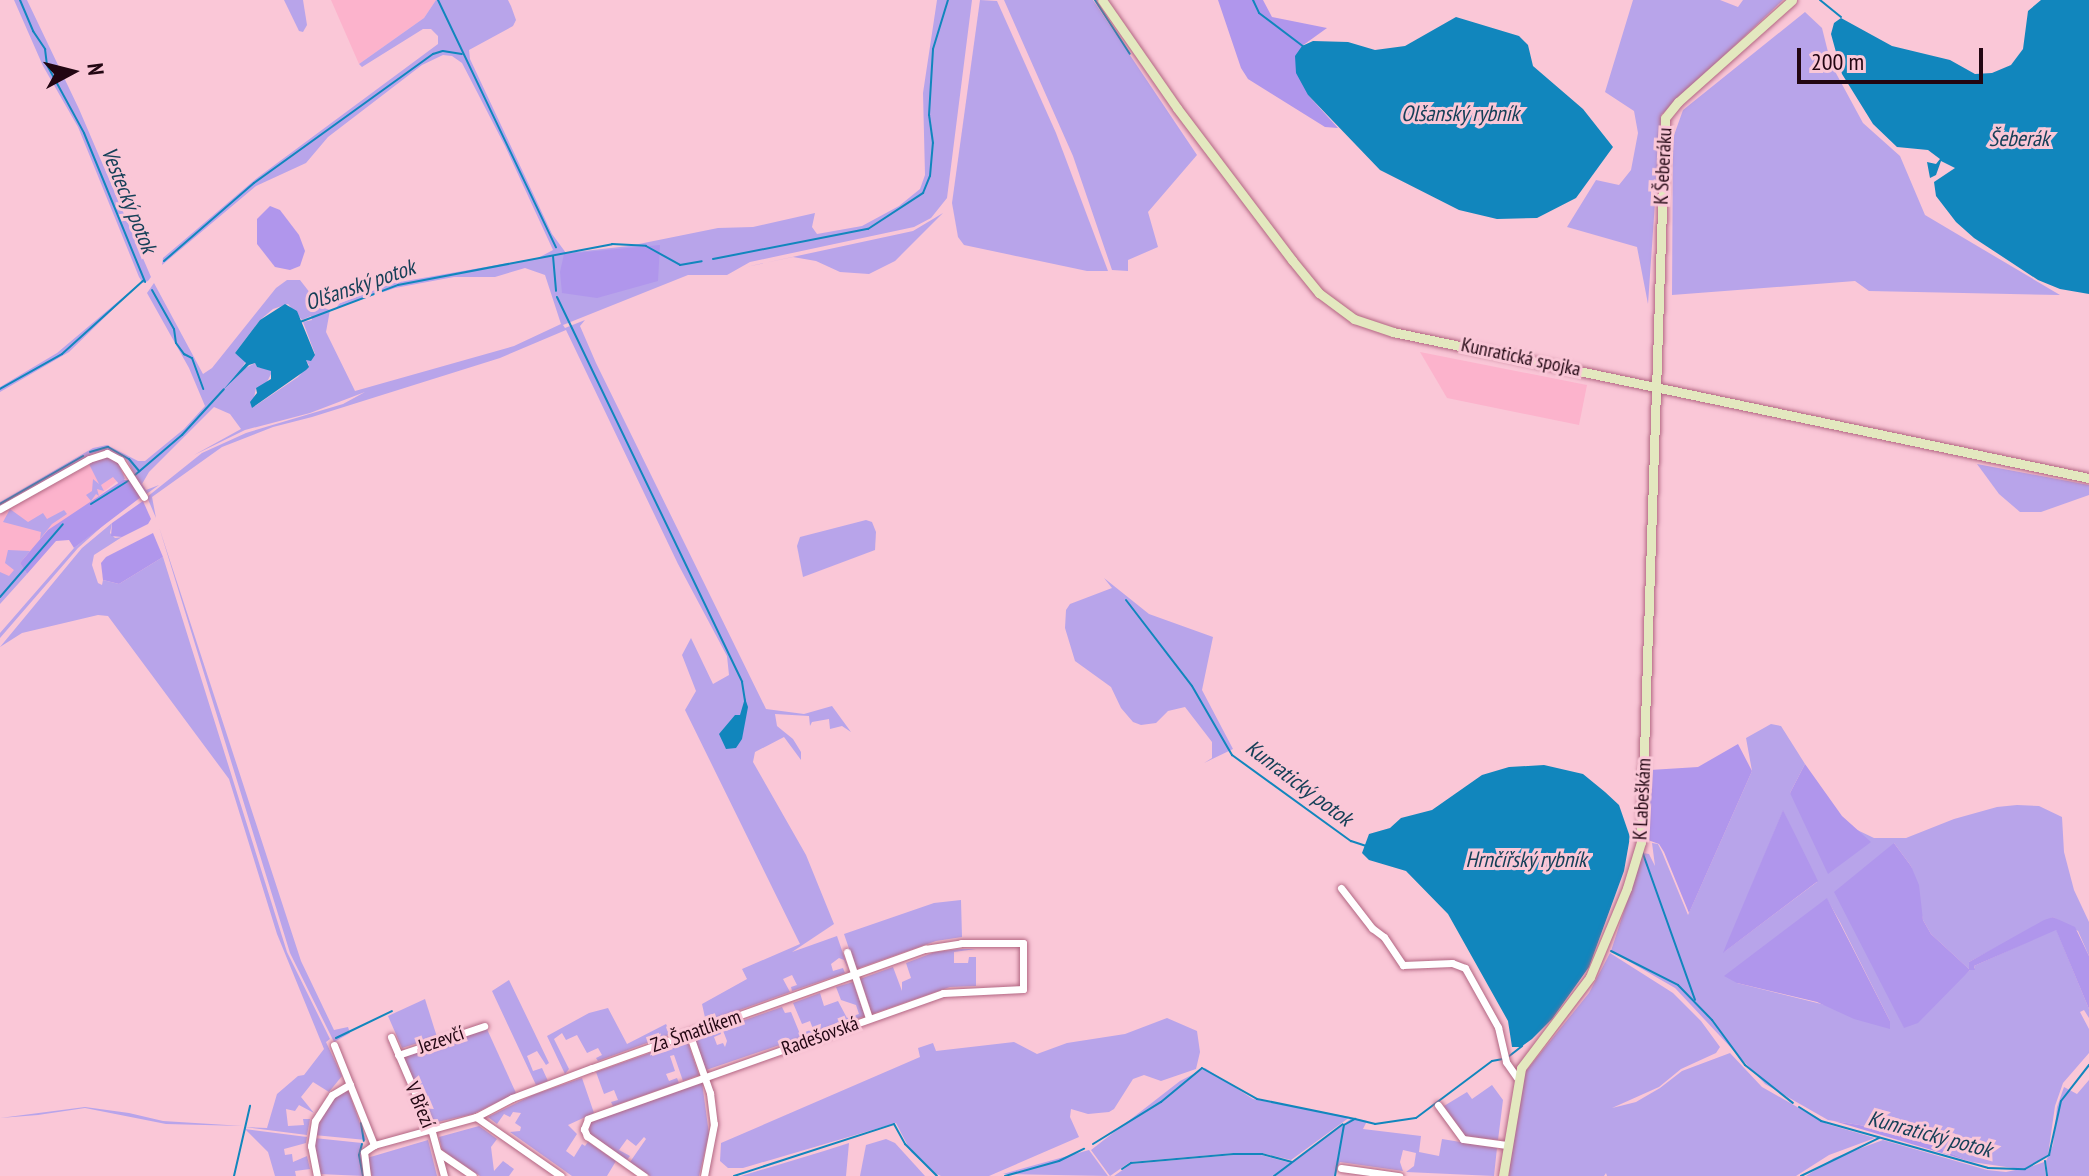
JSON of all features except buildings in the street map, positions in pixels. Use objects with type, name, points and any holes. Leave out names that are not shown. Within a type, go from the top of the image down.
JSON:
[{"type":"street","name":"Kunratická spojka","points":[[1102,0],[1256,214],[1319,293],[1344,314],[1393,332],[2089,478]]},
{"type":"street","name":"K Šeberáku","points":[[1655,386],[1665,118],[1678,102],[1792,0]]},
{"type":"street","points":[[1630,380],[1650,373],[1656,365]]},
{"type":"street","name":"K Labeškám","points":[[1503,1176],[1517,1078],[1525,1061],[1565,1015],[1590,977],[1641,842],[1655,386]]},
{"type":"street","points":[[1655,409],[1664,392],[1678,390]]},
{"type":"street","points":[[0,509],[89,459],[107,453],[120,460],[144,497]]},
{"type":"street","points":[[1341,888],[1372,928],[1384,937],[1403,965],[1452,963],[1465,968],[1498,1027],[1506,1062],[1517,1078]]},
{"type":"street","name":"Za Šmatlíkem","points":[[374,1145],[432,1132],[476,1117],[512,1098],[940,945],[1023,943]]},
{"type":"street","name":"Radešovská","points":[[644,1176],[587,1136],[584,1129],[588,1119],[959,989],[1023,989],[1023,943]]},
{"type":"street","points":[[847,952],[869,1018]]},
{"type":"street","name":"Jezevčí","points":[[398,1055],[484,1026]]},
{"type":"street","points":[[689,1033],[704,1077],[714,1124],[704,1176]]},
{"type":"street","name":"V Březí","points":[[391,1037],[432,1132],[444,1176]]},
{"type":"street","points":[[334,1045],[374,1145],[364,1152],[367,1176]]},
{"type":"street","points":[[317,1176],[311,1146],[315,1121],[332,1095],[350,1084]]},
{"type":"street","points":[[1438,1105],[1463,1139],[1507,1145]]},
{"type":"street","points":[[476,1117],[561,1176]]},
{"type":"street","points":[[438,1152],[473,1176]]},
{"type":"street","points":[[1341,1168],[1399,1176]]},
{"type":"shaded area","points":[[14,0],[27,0],[79,109],[151,277],[148,281],[143,283],[139,277],[78,127],[43,66]]},
{"type":"shaded area","points":[[284,0],[303,0],[307,25],[303,32],[299,31]]},
{"type":"shaded area","points":[[331,0],[436,0],[424,18],[359,64]]},
{"type":"shaded area","points":[[436,0],[508,0],[516,20],[513,26],[469,50],[470,59],[552,234],[566,253],[629,246],[718,228],[753,227],[815,213],[812,227],[817,234],[862,226],[899,206],[920,189],[925,175],[923,93],[937,0],[972,0],[947,198],[931,218],[914,227],[750,262],[727,275],[688,275],[563,325],[565,328],[585,320],[580,326],[596,363],[766,709],[804,714],[832,706],[851,732],[842,726],[830,729],[829,719],[812,722],[810,726],[809,716],[775,714],[777,726],[793,739],[801,752],[801,760],[784,737],[755,752],[753,762],[806,855],[834,924],[792,952],[837,936],[849,971],[844,960],[839,958],[831,964],[833,971],[843,968],[845,973],[792,991],[791,987],[797,985],[792,975],[783,979],[790,992],[706,1022],[702,1004],[747,979],[742,969],[800,944],[685,710],[696,691],[682,655],[691,638],[713,684],[729,675],[727,656],[678,564],[566,330],[500,358],[273,427],[222,447],[152,497],[156,518],[147,497],[202,453],[246,433],[343,404],[365,392],[310,413],[245,430],[194,455],[241,429],[230,414],[214,407],[149,472],[142,484],[146,490],[159,485],[145,495],[127,460],[106,450],[92,454],[0,507],[0,502],[93,448],[107,445],[138,461],[145,461],[184,429],[205,406],[189,368],[147,293],[154,283],[203,374],[212,368],[276,288],[287,280],[300,280],[321,307],[330,310],[326,332],[355,391],[514,346],[561,324],[545,275],[525,268],[495,277],[454,277],[395,288],[336,308],[340,303],[394,283],[538,258],[553,250],[462,63],[452,56],[443,55],[422,65],[328,137],[306,163],[256,186],[162,265],[163,258],[257,178],[438,44],[438,36],[431,29],[423,29],[362,67],[359,64],[424,18]],"holes":[[[288,304],[302,320],[311,316],[312,320],[303,322],[315,354],[305,359],[309,365],[298,377],[252,408],[256,388],[265,386],[273,370],[257,367],[255,363],[240,371],[246,361],[235,353],[260,320],[273,309]]]},
{"type":"shaded area","points":[[980,0],[997,1],[1056,133],[1108,271],[1087,271],[964,245],[958,237],[952,203]]},
{"type":"shaded area","points":[[1004,0],[1093,0],[1197,155],[1148,212],[1158,247],[1128,260],[1128,271],[1112,270],[1073,156]]},
{"type":"shaded area","points":[[1218,0],[1263,0],[1272,17],[1327,28],[1302,46],[1308,95],[1338,128],[1325,127],[1248,79],[1241,68]]},
{"type":"shaded area","points":[[1633,0],[1720,0],[1738,7],[1743,0],[1783,0],[1661,115],[1648,304],[1637,247],[1567,227],[1596,180],[1619,185],[1631,170],[1638,133],[1634,111],[1605,92]]},
{"type":"shaded area","points":[[1805,12],[1822,28],[1831,64],[1863,123],[1900,156],[1925,215],[2060,295],[1869,291],[1855,281],[1672,295],[1673,138],[1683,110]]},
{"type":"shaded area","points":[[270,206],[280,210],[299,235],[305,251],[300,266],[290,270],[275,267],[257,244],[257,219]]},
{"type":"shaded area","points":[[943,213],[895,261],[869,274],[840,272],[816,261],[793,257],[746,267],[913,231]]},
{"type":"shaded area","points":[[660,245],[658,281],[597,298],[562,293],[560,272],[564,254]]},
{"type":"shaded area","points":[[140,283],[69,352],[0,392],[0,387],[57,353]]},
{"type":"shaded area","points":[[1420,352],[1587,385],[1579,425],[1447,398]]},
{"type":"shaded area","points":[[106,455],[117,460],[125,479],[119,484],[113,477],[101,485],[104,491],[97,489],[99,496],[96,494],[91,501],[86,495],[92,491],[93,479],[99,484],[88,462]]},
{"type":"shaded area","points":[[99,460],[126,474],[56,530],[0,597],[0,514]]},
{"type":"shaded area","points":[[1977,464],[2089,485],[2089,495],[2041,512],[2020,512],[1999,494]]},
{"type":"shaded area","points":[[123,480],[132,480],[141,497],[74,548],[69,540],[56,541],[27,574],[20,563],[48,530]]},
{"type":"shaded area","points":[[143,501],[151,519],[148,524],[122,537],[111,536],[112,523]]},
{"type":"shaded area","points":[[10,509],[28,522],[43,513],[47,519],[64,510],[67,514],[52,524],[40,539],[41,532],[3,522]]},
{"type":"shaded area","points":[[866,520],[872,522],[876,532],[875,550],[803,577],[797,546],[800,537]]},
{"type":"shaded area","points":[[107,522],[78,548],[0,638],[0,633],[74,548]]},
{"type":"shaded area","points":[[112,523],[110,533],[115,538],[122,537],[94,555],[92,565],[98,583],[102,585],[103,580],[119,584],[163,557],[287,952],[330,1039],[326,1042],[342,1076],[329,1092],[313,1082],[301,1097],[314,1113],[299,1105],[295,1111],[286,1109],[288,1126],[304,1125],[303,1119],[310,1119],[307,1135],[245,1127],[267,1128],[277,1094],[298,1076],[304,1075],[324,1049],[277,934],[229,779],[108,616],[98,615],[22,633],[0,647],[82,548]]},
{"type":"shaded area","points":[[159,527],[301,961],[334,1030],[348,1027],[350,1033],[334,1042],[290,953]]},
{"type":"shaded area","points":[[153,533],[163,557],[119,584],[103,580],[101,563],[106,557]]},
{"type":"shaded area","points":[[8,550],[30,551],[20,563],[27,574],[0,604],[0,572],[9,576],[14,570],[5,563]]},
{"type":"shaded area","points":[[1104,578],[1149,614],[1213,637],[1202,690],[1233,749],[1204,763],[1212,758],[1212,742],[1185,707],[1168,711],[1156,723],[1141,725],[1133,722],[1121,708],[1111,687],[1075,661],[1065,628],[1066,610],[1070,604],[1112,588]]},
{"type":"shaded area","points":[[1771,724],[1781,726],[1805,764],[1790,793],[1867,843],[1870,842],[1853,828],[1874,838],[1906,838],[1954,819],[2017,805],[2039,806],[2062,817],[2064,852],[2074,890],[2089,922],[2089,956],[2078,931],[2053,917],[1969,962],[1975,969],[1974,966],[2056,929],[2089,1009],[2089,1018],[2084,1010],[2080,1012],[2089,1029],[2089,1053],[2063,1083],[2055,1106],[2048,1155],[2024,1169],[2044,1162],[2046,1176],[1806,1176],[1834,1158],[1883,1140],[1987,1170],[2006,1172],[2020,1169],[1972,1162],[1947,1152],[1906,1127],[1878,1128],[1828,1120],[1765,1084],[1675,988],[1611,951],[1643,853],[1649,854],[1655,866],[1652,843],[1658,844],[1662,852],[1688,915],[1752,771],[1746,738]],"holes":[[[1783,811],[1817,882],[1724,952],[1728,943]],[[1894,843],[1911,866],[1923,920],[1931,934],[1970,970],[1904,1027],[1880,978]],[[1827,899],[1890,1021],[1737,983]]]},
{"type":"shaded area","points":[[1738,744],[1752,771],[1689,913],[1664,852],[1659,844],[1648,840],[1650,770],[1698,767]]},
{"type":"shaded area","points":[[1805,764],[1842,816],[1871,842],[1828,874],[1790,793]]},
{"type":"shaded area","points":[[1783,810],[1818,881],[1723,953],[1727,943]]},
{"type":"shaded area","points":[[1894,843],[1911,866],[1919,885],[1923,920],[1931,934],[1969,969],[1969,962],[2044,920],[2053,917],[2075,927],[2089,956],[2089,1009],[2056,930],[1974,966],[1975,970],[1970,970],[1918,1023],[1904,1028],[1834,892]]},
{"type":"shaded area","points":[[1827,898],[1890,1021],[1890,1029],[1854,1019],[1817,1002],[1737,983],[1724,976]]},
{"type":"shaded area","points":[[961,900],[962,937],[936,941],[856,969],[844,934],[934,903]]},
{"type":"shaded area","points":[[976,949],[954,952],[954,963],[968,963],[969,957],[976,957],[976,986],[950,987],[872,1014],[860,979],[893,967],[902,991],[902,982],[911,978],[906,963],[935,952]]},
{"type":"shaded area","points":[[1610,953],[1673,993],[1701,1021],[1720,1047],[1716,1053],[1681,1069],[1659,1087],[1612,1108],[1636,1102],[1660,1088],[1682,1071],[1730,1053],[1762,1087],[1827,1124],[1875,1138],[1829,1155],[1796,1176],[1607,1176],[1606,1173],[1604,1176],[1509,1176],[1516,1101],[1526,1071],[1589,993]]},
{"type":"shaded area","points":[[509,980],[549,1063],[546,1065],[537,1051],[527,1056],[533,1071],[542,1068],[548,1081],[536,1085],[492,991]]},
{"type":"shaded area","points":[[853,982],[865,1016],[706,1070],[694,1038],[720,1029],[721,1034],[714,1037],[717,1045],[723,1043],[725,1047],[727,1041],[722,1028],[782,1007],[785,1013],[791,1012],[800,1034],[813,1029],[810,1021],[802,1024],[793,1003],[820,993],[824,1006],[838,1001],[847,1018],[859,1014],[856,1005],[841,1000],[836,987]]},
{"type":"shaded area","points":[[425,999],[437,1037],[402,1048],[388,1016]]},
{"type":"shaded area","points":[[608,1008],[627,1044],[666,1024],[671,1034],[598,1061],[596,1058],[602,1055],[598,1048],[587,1053],[577,1035],[566,1040],[562,1033],[554,1039],[569,1069],[565,1074],[547,1036],[589,1013]]},
{"type":"shaded area","points":[[1167,1018],[1197,1031],[1200,1052],[1196,1069],[1161,1081],[1144,1075],[1133,1079],[1109,1112],[1088,1114],[1071,1109],[1070,1117],[1079,1137],[989,1176],[941,1176],[934,1173],[911,1152],[896,1123],[743,1168],[728,1168],[720,1161],[721,1143],[920,1057],[918,1048],[933,1043],[936,1051],[1014,1042],[1037,1054],[1067,1043],[1125,1034]]},
{"type":"shaded area","points":[[486,1027],[516,1093],[473,1114],[433,1123],[403,1056]]},
{"type":"shaded area","points":[[687,1040],[699,1075],[683,1081],[674,1055],[670,1056],[675,1071],[666,1074],[669,1081],[677,1078],[679,1083],[613,1106],[611,1102],[618,1100],[614,1090],[604,1094],[596,1072]]},
{"type":"shaded area","points":[[1205,1068],[1253,1099],[1350,1117],[1291,1160],[1262,1153],[1234,1153],[1130,1162],[1110,1176],[1091,1150],[1180,1081]]},
{"type":"shaded area","points":[[582,1078],[594,1113],[568,1125],[577,1134],[566,1151],[574,1157],[582,1144],[585,1146],[588,1142],[616,1161],[607,1176],[572,1176],[510,1132],[520,1131],[521,1127],[515,1123],[521,1113],[513,1112],[510,1117],[504,1114],[497,1124],[488,1117],[533,1095]]},
{"type":"shaded area","points":[[2089,1080],[2089,1176],[2048,1176],[2046,1161],[2053,1145],[2057,1107],[2064,1087],[2077,1094]]},
{"type":"shaded area","points":[[702,1082],[709,1134],[699,1176],[650,1176],[630,1162],[646,1139],[644,1137],[636,1146],[627,1139],[619,1150],[630,1156],[627,1160],[589,1133],[590,1122]]},
{"type":"shaded area","points":[[1492,1085],[1503,1100],[1498,1140],[1465,1136],[1444,1106],[1467,1092],[1472,1099]]},
{"type":"shaded area","points":[[348,1090],[366,1140],[314,1135],[327,1105],[342,1091]]},
{"type":"shaded area","points":[[85,1107],[163,1121],[243,1126],[166,1124],[85,1108],[0,1118]]},
{"type":"shaded area","points":[[1352,1118],[1367,1121],[1363,1129],[1421,1136],[1419,1152],[1439,1156],[1442,1139],[1497,1148],[1494,1176],[1406,1172],[1414,1166],[1416,1153],[1403,1150],[1400,1162],[1403,1171],[1340,1162],[1334,1176],[1114,1176],[1131,1164],[1234,1155],[1261,1155],[1291,1163]]},
{"type":"shaded area","points":[[1834,1121],[1878,1128],[1906,1127],[1947,1152],[1972,1162]]},
{"type":"shaded area","points":[[479,1126],[497,1139],[491,1147],[494,1171],[503,1161],[514,1169],[509,1176],[480,1176],[442,1150],[439,1137]]},
{"type":"shaded area","points":[[245,1129],[307,1137],[306,1143],[284,1149],[285,1155],[292,1154],[293,1162],[307,1156],[310,1169],[295,1171],[296,1176],[275,1176],[268,1152]]},
{"type":"shaded area","points":[[314,1138],[362,1143],[364,1176],[319,1174]]},
{"type":"shaded area","points":[[886,1139],[895,1143],[925,1176],[860,1176],[866,1145]]},
{"type":"shaded area","points":[[428,1140],[437,1176],[372,1176],[367,1158]]},
{"type":"shaded area","points":[[849,1143],[846,1176],[741,1176],[824,1151]]},
{"type":"shaded area","points":[[1089,1150],[1108,1176],[1003,1174]]},
{"type":"water","name":"Šeberák","points":[[2041,0],[2089,0],[2089,294],[2060,289],[2038,280],[1974,238],[1956,222],[1936,196],[1934,182],[1955,168],[1941,161],[1936,175],[1930,178],[1927,162],[1936,164],[1940,159],[1928,150],[1897,147],[1873,124],[1842,74],[1831,34],[1834,23],[1841,18],[1892,46],[1950,60],[1975,74],[1992,73],[2011,65],[2023,49],[2028,11]]},
{"type":"water","name":"Olšanský rybník","points":[[1456,17],[1519,36],[1528,45],[1533,66],[1583,109],[1613,147],[1576,198],[1537,218],[1497,219],[1459,210],[1380,170],[1308,95],[1296,73],[1295,56],[1302,46],[1313,41],[1348,42],[1375,50],[1405,46]]},
{"type":"water","points":[[285,304],[297,311],[315,355],[311,361],[306,360],[309,367],[306,370],[252,408],[250,402],[257,393],[256,388],[271,379],[271,371],[257,367],[255,363],[249,365],[223,390],[246,363],[235,353],[260,320]]},
{"type":"water","points":[[745,698],[748,707],[742,739],[736,748],[726,749],[719,734],[735,715],[740,715]]},
{"type":"water","name":"Hrnčířský rybník","points":[[1544,765],[1583,774],[1605,792],[1619,805],[1630,837],[1624,871],[1589,967],[1552,1019],[1521,1047],[1512,1047],[1508,1021],[1448,914],[1406,871],[1369,860],[1362,853],[1369,834],[1390,828],[1401,818],[1432,810],[1482,775],[1509,767]]},
{"type":"waterway","name":"Vestecký potok","points":[[20,0],[33,31],[45,49],[47,65],[84,133],[145,282]]},
{"type":"waterway","points":[[438,0],[556,247]]},
{"type":"waterway","name":"Olšanský potok","points":[[713,259],[868,229],[923,193],[930,176],[933,143],[929,115],[933,49],[948,0]]},
{"type":"waterway","points":[[1095,0],[1130,54]]},
{"type":"waterway","name":"Olšanský potok","points":[[1253,0],[1259,13],[1304,47]]},
{"type":"waterway","name":"Olšanský potok","points":[[1820,0],[1841,17]]},
{"type":"waterway","points":[[164,261],[254,183],[433,54],[443,51],[462,54]]},
{"type":"waterway","name":"Olšanský potok","points":[[300,322],[398,285],[612,244],[646,246],[680,265],[702,261]]},
{"type":"waterway","points":[[553,256],[556,291]]},
{"type":"waterway","points":[[0,389],[62,354],[144,280]]},
{"type":"waterway","name":"Vestecký potok","points":[[152,290],[174,329],[176,343],[184,354],[192,358],[203,389]]},
{"type":"waterway","points":[[557,297],[742,682],[745,701]]},
{"type":"waterway","name":"Olšanský potok","points":[[135,475],[182,435],[224,389]]},
{"type":"waterway","points":[[90,452],[108,447],[129,459],[139,471]]},
{"type":"waterway","points":[[0,504],[83,456]]},
{"type":"waterway","name":"Olšanský potok","points":[[91,504],[128,481]]},
{"type":"waterway","name":"Olšanský potok","points":[[0,597],[63,524]]},
{"type":"waterway","name":"Kunratický potok","points":[[1126,600],[1192,686],[1232,755],[1351,841],[1366,846]]},
{"type":"waterway","points":[[1642,851],[1695,1000]]},
{"type":"waterway","name":"Kunratický potok","points":[[1611,951],[1678,985],[1712,1020],[1745,1065],[1793,1103]]},
{"type":"waterway","points":[[336,1038],[392,1011]]},
{"type":"waterway","points":[[1508,1057],[1522,1046]]},
{"type":"waterway","points":[[1335,1176],[1344,1125],[1355,1119],[1375,1124],[1416,1118],[1492,1061],[1503,1059]]},
{"type":"waterway","name":"Kunratický potok","points":[[1799,1107],[1821,1121],[1988,1168],[2025,1169],[2049,1155],[2061,1101],[2089,1065]]},
{"type":"waterway","points":[[1093,1144],[1161,1102],[1202,1068],[1257,1099],[1355,1119]]},
{"type":"waterway","points":[[234,1176],[250,1106]]},
{"type":"waterway","points":[[361,1123],[364,1141]]},
{"type":"waterway","points":[[734,1176],[894,1124],[905,1144],[937,1176]]},
{"type":"waterway","points":[[1274,1176],[1343,1124]]},
{"type":"waterway","points":[[1801,1176],[1879,1138]]},
{"type":"waterway","points":[[362,1144],[359,1155],[363,1176]]},
{"type":"waterway","points":[[1005,1176],[1059,1161],[1084,1149]]},
{"type":"waterway","points":[[1122,1169],[1131,1163],[1234,1154],[1262,1154],[1291,1162]]},
{"type":"waterway","points":[[2045,1161],[2047,1176]]}]
